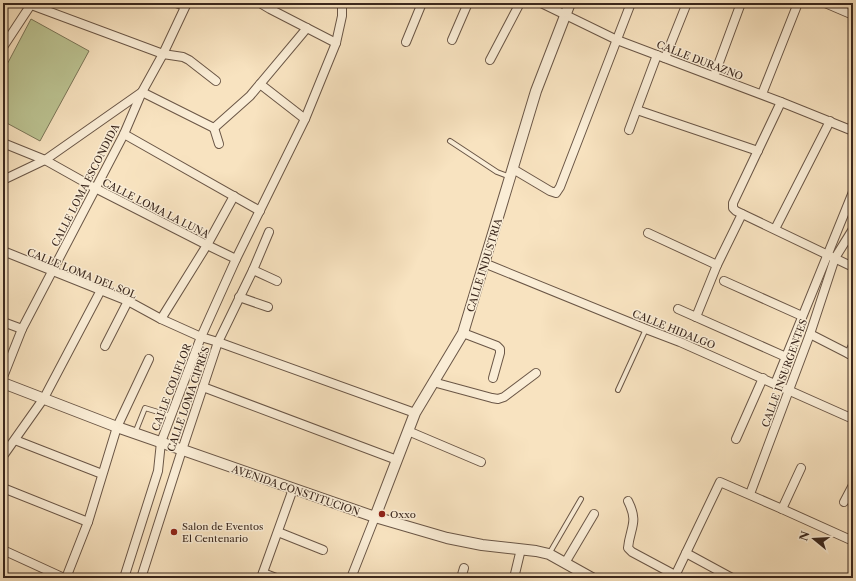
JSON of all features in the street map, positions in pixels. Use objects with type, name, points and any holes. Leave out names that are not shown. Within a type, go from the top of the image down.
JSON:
[{"type":"street","points":[[176,3],[186,5]]},
{"type":"street","points":[[260,3],[270,10],[336,43]]},
{"type":"street","points":[[124,134],[260,211],[305,119],[336,43],[342,16],[342,3]]},
{"type":"street","points":[[406,42],[422,3]]},
{"type":"street","points":[[452,40],[468,3]]},
{"type":"street","points":[[490,60],[520,3]]},
{"type":"street","name":"CALLE DURAZNO","points":[[542,3],[617,40],[762,94],[853,131]]},
{"type":"street","name":"CALLE INDUSTRIA","points":[[376,517],[415,413],[463,333],[536,91],[570,3]]},
{"type":"street","points":[[511,173],[556,193],[560,187],[631,3]]},
{"type":"street","points":[[665,58],[687,3]]},
{"type":"street","points":[[714,76],[741,3]]},
{"type":"street","points":[[762,94],[798,3]]},
{"type":"street","points":[[825,3],[853,15]]},
{"type":"street","points":[[3,47],[30,4],[163,54],[183,57],[216,81]]},
{"type":"street","name":"CALLE LOMA ESCONDIDA","points":[[3,378],[22,329],[124,134],[142,92],[163,54],[186,5]]},
{"type":"street","points":[[214,128],[250,96],[306,28]]},
{"type":"street","points":[[629,130],[657,55]]},
{"type":"street","points":[[260,84],[305,119]]},
{"type":"street","points":[[3,180],[45,160],[142,92],[214,128],[219,144]]},
{"type":"street","points":[[781,102],[733,203],[733,208],[742,214],[853,267]]},
{"type":"street","points":[[637,110],[758,151]]},
{"type":"street","points":[[775,229],[830,121]]},
{"type":"street","name":"CALLE LOMA LA LUNA","points":[[3,143],[45,160],[95,188],[207,246],[236,259]]},
{"type":"street","points":[[775,384],[853,192]]},
{"type":"street","points":[[161,319],[207,246],[234,196]]},
{"type":"street","name":"CALLE COLIFLOR","points":[[124,578],[158,471],[161,442],[201,337],[236,259],[260,211]]},
{"type":"street","points":[[696,317],[717,264],[742,214]]},
{"type":"street","name":"CALLE INSURGENTES","points":[[750,494],[810,334],[835,258],[853,229]]},
{"type":"street","name":"CALLE LOMA CIPRÉS","points":[[142,578],[218,342],[253,270],[269,232]]},
{"type":"street","points":[[648,233],[717,264]]},
{"type":"street","name":"CALLE LOMA DEL SOL","points":[[3,251],[128,301],[161,319],[201,337],[415,413]]},
{"type":"street","name":"CALLE HIDALGO","points":[[484,263],[680,342],[853,418]]},
{"type":"street","points":[[253,270],[277,281]]},
{"type":"street","points":[[724,281],[802,316]]},
{"type":"street","points":[[3,456],[44,398],[101,290]]},
{"type":"street","points":[[239,297],[268,307]]},
{"type":"street","points":[[105,346],[128,301]]},
{"type":"street","points":[[678,309],[786,357]]},
{"type":"street","points":[[3,322],[22,329]]},
{"type":"street","points":[[463,333],[497,346],[500,349],[493,378]]},
{"type":"street","points":[[810,334],[851,355],[853,345]]},
{"type":"street","points":[[3,550],[65,578],[88,522],[118,427],[149,360]]},
{"type":"street","points":[[433,382],[498,399],[504,397],[536,373]]},
{"type":"street","points":[[736,439],[763,378]]},
{"type":"street","name":"AVENIDA CONSTITUCION","points":[[3,383],[182,450],[376,517],[447,538],[482,545],[521,548],[549,554],[592,578]]},
{"type":"street","points":[[204,387],[397,460]]},
{"type":"street","points":[[408,431],[481,462]]},
{"type":"street","points":[[14,440],[102,474]]},
{"type":"street","points":[[782,509],[801,468]]},
{"type":"street","points":[[628,501],[633,514],[634,525],[628,548],[632,552],[675,576],[720,482],[853,541]]},
{"type":"street","points":[[844,502],[853,485]]},
{"type":"street","points":[[3,488],[88,522]]},
{"type":"street","points":[[276,578],[262,575],[293,489]]},
{"type":"street","points":[[565,563],[594,514]]},
{"type":"street","points":[[351,578],[376,517]]},
{"type":"street","points":[[278,532],[323,550]]},
{"type":"street","points":[[514,578],[521,548]]},
{"type":"street","points":[[686,553],[732,578]]},
{"type":"street","points":[[461,578],[464,568]]},
{"type":"lane","points":[[450,141],[497,172],[511,173]]},
{"type":"lane","points":[[618,390],[646,329]]},
{"type":"lane","points":[[135,433],[145,408],[171,416]]},
{"type":"lane","points":[[549,554],[581,499]]},
{"type":"green space","points":[[31,19],[89,51],[40,141],[3,121],[3,72]]},
{"type":"place","name":"Oxxo","points":[[382,514]]},
{"type":"place","name":"Salon de Eventos El Centenario","points":[[174,532]]}]
